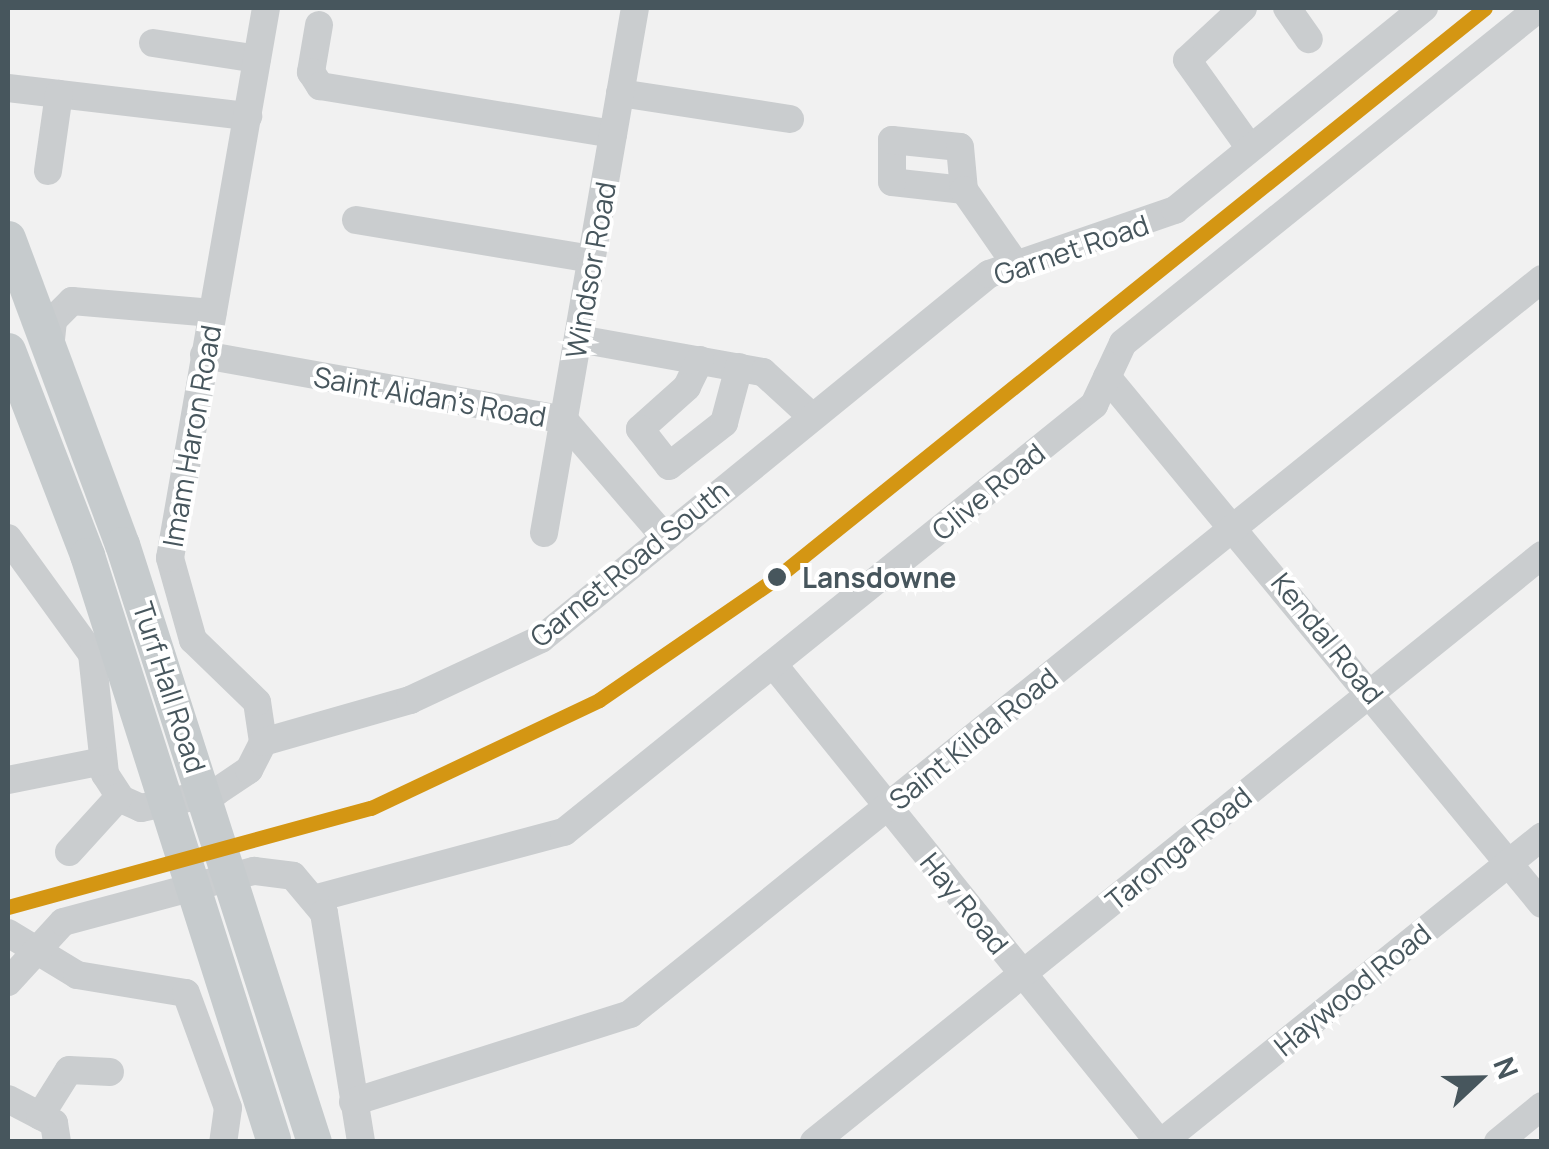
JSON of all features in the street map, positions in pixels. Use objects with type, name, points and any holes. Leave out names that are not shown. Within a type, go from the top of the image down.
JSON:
[{"type":"main road","name":"Turf Hall Road","points":[[8,238],[122,544],[314,1142]]},
{"type":"main road","name":"Turf Hall Road","points":[[8,350],[87,555],[274,1140]]},
{"type":"street","name":"Imam Haron Road","points":[[263,742],[257,702],[193,640],[173,590],[171,545],[266,8]]},
{"type":"street","name":"Windsor Road","points":[[544,533],[635,8]]},
{"type":"street","points":[[1243,8],[1187,60],[1250,148]]},
{"type":"street","points":[[1287,8],[1309,39]]},
{"type":"street","name":"Clive Road","points":[[317,898],[558,835],[1094,404],[1123,343],[1539,8]]},
{"type":"street","name":"Garnet Road","points":[[811,416],[1014,262],[1146,225],[1250,148],[1406,13]]},
{"type":"street","points":[[318,25],[311,72],[320,86],[613,134]]},
{"type":"street","points":[[153,43],[258,59]]},
{"type":"street","points":[[8,88],[248,116]]},
{"type":"street","points":[[620,92],[790,119]]},
{"type":"street","points":[[48,171],[59,94]]},
{"type":"street","points":[[964,190],[1014,262]]},
{"type":"street","points":[[356,220],[592,260]]},
{"type":"street","name":"Saint Kilda Road","points":[[354,1102],[624,1017],[1542,279]]},
{"type":"street","points":[[50,349],[53,320],[72,301],[212,313]]},
{"type":"street","points":[[579,339],[739,366],[770,376],[811,416]]},
{"type":"street","name":"Saint Aidan's Road","points":[[204,355],[564,420],[663,535]]},
{"type":"street","points":[[700,360],[687,387],[640,429],[669,466],[724,423],[739,366]]},
{"type":"street","name":"Kendal Road","points":[[1108,377],[1238,526],[1542,904]]},
{"type":"street","name":"Garnet Road South","points":[[263,742],[477,674],[558,627],[663,535],[811,416]]},
{"type":"street","points":[[8,538],[92,654],[104,761],[119,797],[141,808],[216,792],[248,770],[263,742]]},
{"type":"street","name":"Taronga Road","points":[[814,1142],[1542,555]]},
{"type":"street","name":"Hay Road","points":[[774,664],[1160,1142]]},
{"type":"street","points":[[8,780],[104,761]]},
{"type":"street","points":[[68,852],[119,797]]},
{"type":"street","name":"Haywood Road","points":[[1160,1142],[1542,836]]},
{"type":"street","points":[[8,982],[33,947],[63,922],[254,871],[293,876],[317,898],[361,1142]]},
{"type":"street","points":[[8,933],[84,978],[186,994],[228,1108],[223,1142]]},
{"type":"street","points":[[40,1116],[69,1070],[110,1072]]},
{"type":"street","points":[[8,1100],[56,1126],[58,1142]]},
{"type":"street","points":[[1498,1142],[1542,1106]]},
{"type":"transit line","points":[[8,907],[371,808],[599,700],[775,579],[1485,8]]},
{"type":"place","name":"Lansdowne","points":[[777,577]]}]
